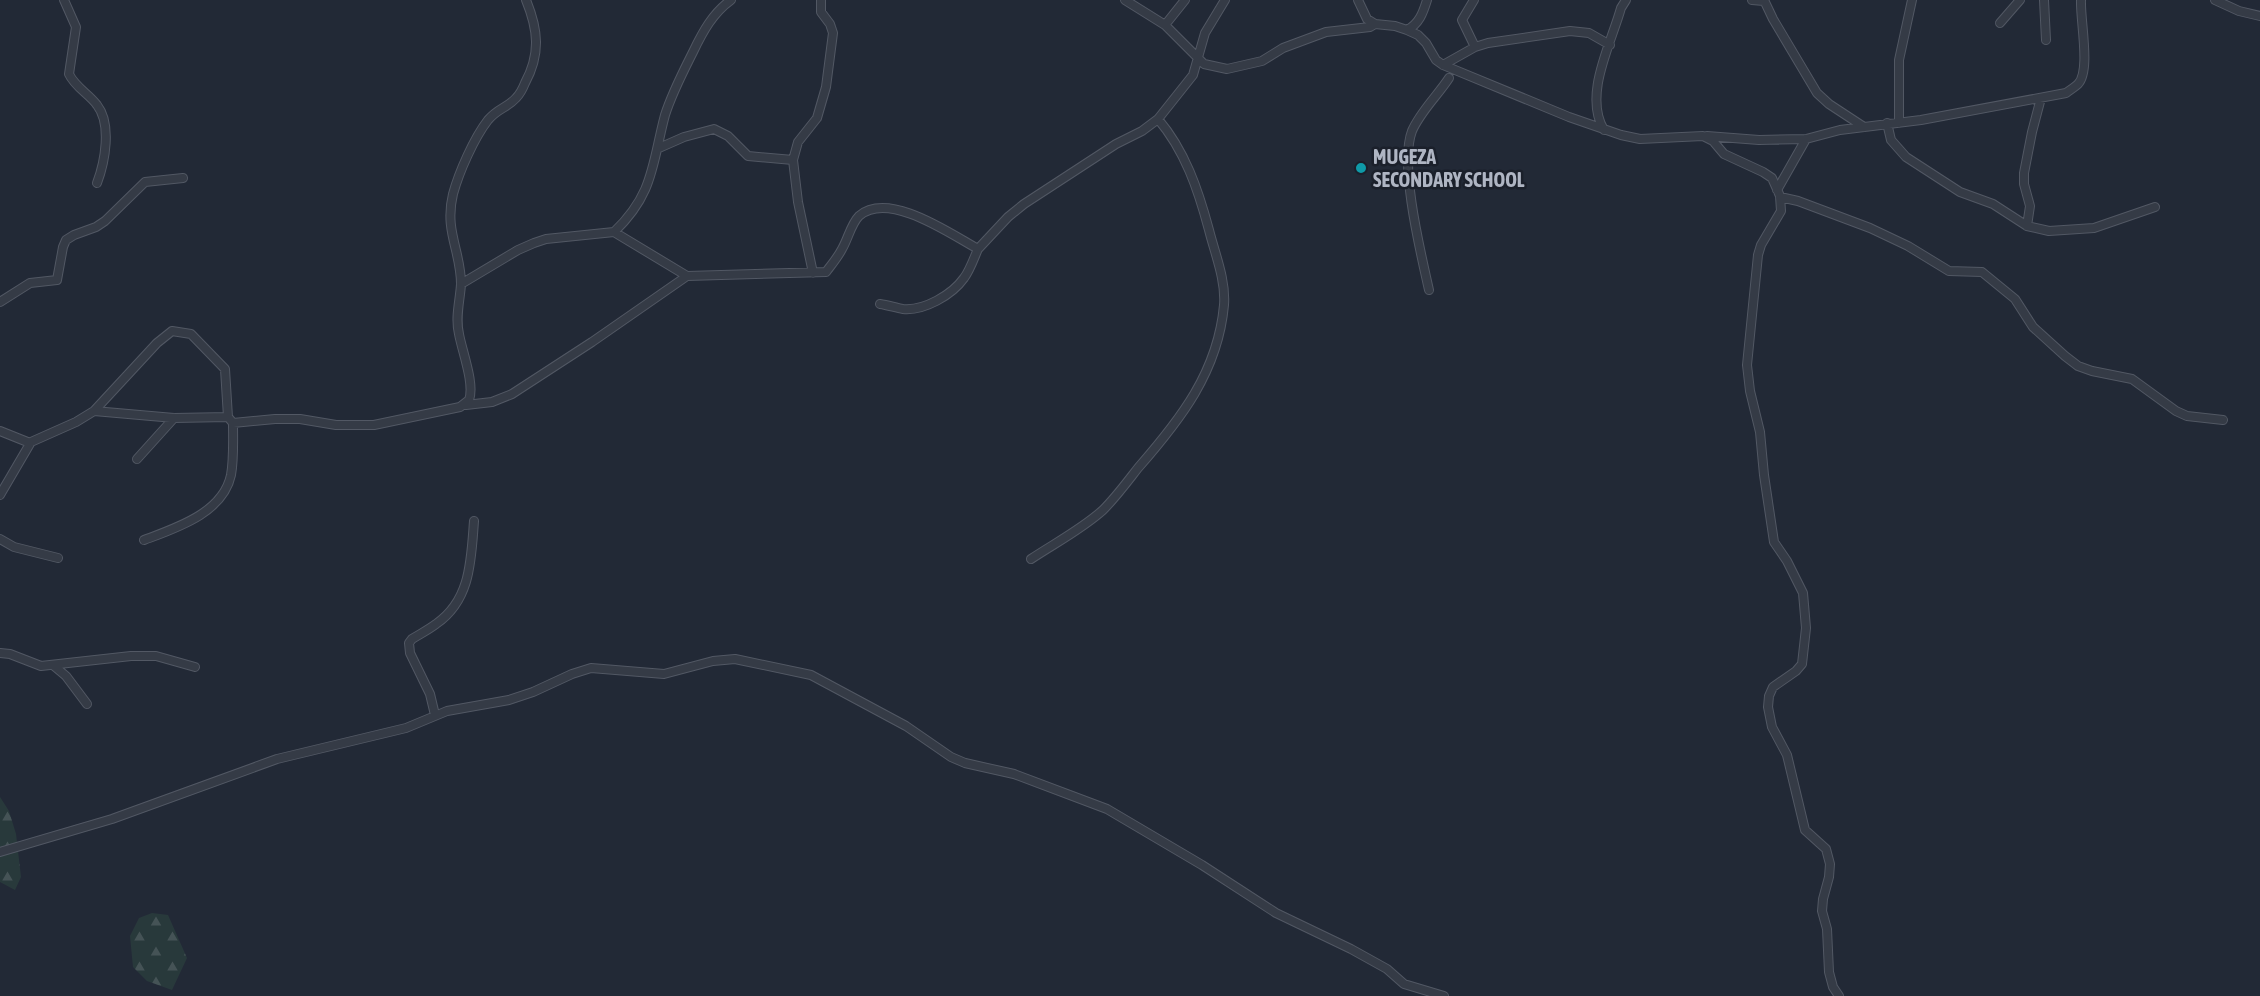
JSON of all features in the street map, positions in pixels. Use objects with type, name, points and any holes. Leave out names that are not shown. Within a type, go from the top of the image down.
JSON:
[{"type":"street","points":[[64,0],[76,27],[69,74],[72,81],[97,104],[103,113],[105,122],[105,146],[98,183]]},
{"type":"street","points":[[466,405],[471,390],[458,331],[457,311],[461,284],[450,220],[453,193],[481,130],[496,110],[508,106],[518,97],[535,63],[537,40],[526,0]]},
{"type":"street","points":[[461,284],[534,243],[546,239],[614,232],[624,223],[651,180],[673,91],[704,30],[715,14],[731,0]]},
{"type":"street","points":[[813,273],[798,202],[793,160],[798,142],[817,118],[826,87],[833,33],[830,24],[820,12],[821,0]]},
{"type":"street","points":[[1125,0],[1165,25],[1204,64],[1227,69],[1240,68],[1262,61],[1283,48],[1326,32],[1370,27],[1375,24]]},
{"type":"street","points":[[1165,25],[1185,0]]},
{"type":"street","points":[[880,304],[905,309],[921,307],[950,292],[964,278],[978,249],[1008,217],[1024,204],[1158,119],[1189,82],[1205,33],[1225,0]]},
{"type":"street","points":[[1358,0],[1367,19],[1375,24],[1395,26],[1418,35],[1426,43],[1436,60],[1443,65],[1604,130],[1640,139],[1703,136],[1759,140],[1806,139],[1827,133],[1899,123],[2066,93],[2078,84],[2086,69],[2081,28],[2081,0]]},
{"type":"street","points":[[1407,30],[1414,27],[1427,0]]},
{"type":"street","points":[[1474,0],[1462,20],[1475,47]]},
{"type":"street","points":[[1604,130],[1598,118],[1596,94],[1601,70],[1626,0]]},
{"type":"street","points":[[1752,0],[1764,0],[1816,93],[1864,127]]},
{"type":"street","points":[[1899,123],[1899,60],[1912,0]]},
{"type":"street","points":[[2000,23],[2020,0]]},
{"type":"street","points":[[2044,0],[2046,40]]},
{"type":"street","points":[[2215,0],[2239,11],[2260,16]]},
{"type":"street","points":[[1443,65],[1475,47],[1509,39],[1570,31],[1589,33],[1611,45]]},
{"type":"street","points":[[1429,290],[1415,225],[1409,141],[1413,129],[1449,78]]},
{"type":"street","points":[[2027,226],[2030,206],[2024,184],[2024,173],[2041,98]]},
{"type":"street","points":[[1031,559],[1102,510],[1161,441],[1190,403],[1203,379],[1220,328],[1224,304],[1222,282],[1204,212],[1194,179],[1181,152],[1158,119]]},
{"type":"street","points":[[1887,123],[1891,140],[1906,157],[1960,192],[1999,208],[2027,226],[2049,231],[2094,228],[2155,207]]},
{"type":"street","points":[[659,148],[684,137],[714,129],[733,140],[748,156],[793,160]]},
{"type":"street","points":[[1703,136],[1713,141],[1724,154],[1772,178],[1781,211],[1779,218],[1761,244],[1758,255],[1747,365],[1750,391],[1760,432],[1774,542],[1787,561],[1803,593],[1806,628],[1802,664],[1773,687],[1768,696],[1768,707],[1772,727],[1787,755],[1805,830],[1826,849],[1830,864],[1829,877],[1821,905],[1827,928],[1829,972],[1833,987],[1839,996]]},
{"type":"street","points":[[1778,194],[1806,139]]},
{"type":"street","points":[[0,302],[30,283],[57,280],[66,240],[74,234],[96,227],[105,221],[145,182],[183,178]]},
{"type":"street","points":[[1778,194],[1870,228],[1908,246],[1949,271],[1982,272],[2015,299],[2033,327],[2078,366],[2132,379],[2176,411],[2187,416],[2223,420]]},
{"type":"street","points":[[614,232],[687,276],[826,272],[842,250],[858,217],[875,209],[914,214],[978,249]]},
{"type":"street","points":[[94,411],[174,418],[300,419],[336,425],[374,425],[466,405],[492,402],[512,394],[687,276]]},
{"type":"street","points":[[0,495],[31,442],[76,422],[94,411],[168,333],[176,331],[191,334],[225,369],[230,420],[231,474],[222,495],[207,509],[193,519],[144,540]]},
{"type":"street","points":[[137,459],[174,418]]},
{"type":"street","points":[[0,430],[30,443]]},
{"type":"street","points":[[435,715],[430,694],[410,653],[409,643],[437,624],[459,600],[466,587],[471,564],[474,522]]},
{"type":"street","points":[[0,540],[14,547],[58,558]]},
{"type":"street","points":[[0,652],[34,664],[54,666],[130,656],[156,656],[195,667]]},
{"type":"street","points":[[0,852],[112,819],[277,759],[382,735],[406,728],[435,715],[533,692],[591,668],[664,674],[713,661],[735,659],[811,675],[922,736],[951,757],[965,763],[1014,774],[1107,809],[1202,865],[1276,913],[1388,969],[1404,984],[1444,996]]},
{"type":"street","points":[[54,666],[66,676],[87,704]]},
{"type":"green space","points":[[0,797],[9,811],[16,834],[21,877],[15,890],[0,882]]},
{"type":"green space","points":[[152,913],[168,915],[187,958],[172,990],[147,981],[133,967],[130,936],[139,918]]},
{"type":"place","name":"MUGEZA SECONDARY SCHOOL","points":[[1361,168]]}]
